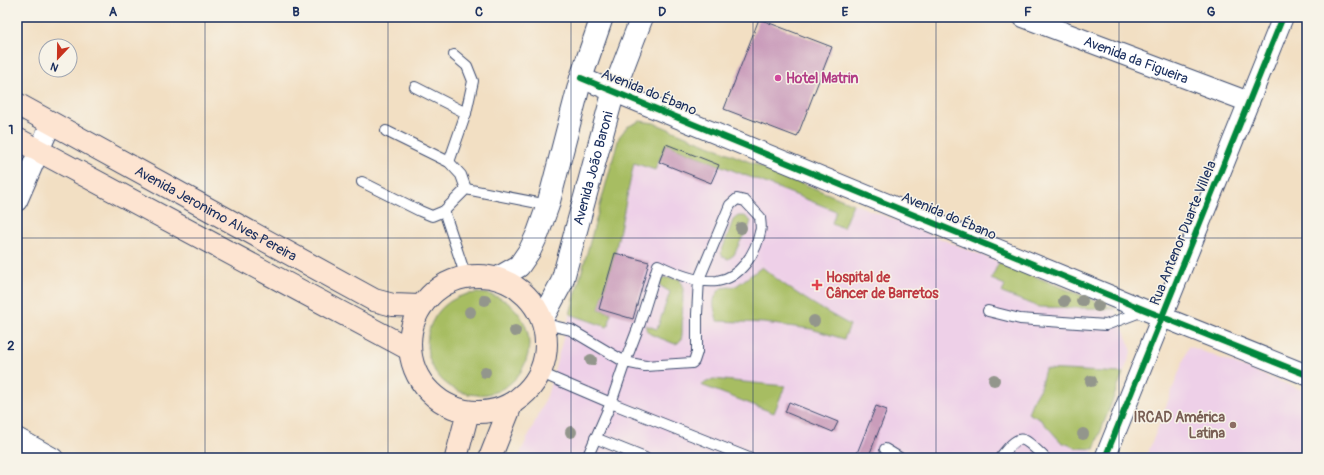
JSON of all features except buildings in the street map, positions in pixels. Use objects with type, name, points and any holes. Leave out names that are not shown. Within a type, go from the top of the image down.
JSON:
[{"type":"main road","name":"Avenida Jeronimo Alves Pereira","points":[[17,104],[374,300],[393,305],[420,306]]},
{"type":"main road","name":"Avenida Jeronimo Alves Pereira","points":[[17,139],[409,348]]},
{"type":"main road","points":[[109,189],[122,163]]},
{"type":"main road","points":[[479,275],[498,278],[511,284],[524,293],[544,322],[547,344],[546,356],[541,373],[531,389],[522,397],[495,411],[477,413],[468,412],[459,410],[440,401],[425,387],[414,369],[409,348],[410,337],[413,321],[420,306],[431,293],[460,278],[479,275]]},
{"type":"main road","points":[[490,458],[511,404]]},
{"type":"main road","points":[[456,458],[468,412]]},
{"type":"street","points":[[498,278],[519,266],[530,250],[538,233],[548,205],[581,78],[602,17]]},
{"type":"street","name":"Avenida João Baroni","points":[[544,322],[562,282],[614,90],[642,17]]},
{"type":"street","name":"Avenida da Figueira","points":[[1023,17],[1249,102]]},
{"type":"street","name":"Rua Antenor Duarte Villela","points":[[1105,458],[1154,313],[1249,102],[1283,17]]},
{"type":"street","name":"Avenida do Ébano","points":[[581,78],[614,90],[1307,376]]},
{"type":"street","points":[[17,201],[51,123]]},
{"type":"street","points":[[17,438],[53,458]]},
{"type":"lane","points":[[450,162],[466,113],[472,81],[467,66],[454,55]]},
{"type":"lane","points":[[415,87],[466,113]]},
{"type":"lane","points":[[386,131],[450,162],[462,175],[466,189]]},
{"type":"lane","points":[[362,182],[432,216],[444,211],[466,189]]},
{"type":"lane","points":[[466,189],[548,205]]},
{"type":"lane","points":[[544,322],[570,330],[625,362],[645,366],[692,363],[697,352],[699,280],[730,205],[737,199],[745,201],[760,217],[761,231],[752,254],[744,265],[730,277],[717,281],[699,280],[680,275],[658,265],[640,323],[625,362],[611,403],[587,458]]},
{"type":"lane","points":[[444,211],[466,277]]},
{"type":"lane","points":[[988,311],[1020,319],[1106,325],[1154,313]]},
{"type":"lane","points":[[541,373],[748,458]]},
{"type":"lane","points":[[595,438],[645,458]]},
{"type":"lane","points":[[1000,458],[1012,442],[1020,439],[1027,441],[1045,458]]},
{"type":"lane","points":[[885,450],[900,458]]},
{"type":"shaded area","name":"Hospital de Câncer de Barretos","points":[[640,121],[654,123],[1115,309],[1132,351],[1090,458],[518,458],[547,396],[619,137],[627,127]]},
{"type":"shaded area","name":"IRCAD América Latina","points":[[1189,346],[1307,392],[1307,458],[1146,458]]},
{"type":"green space","points":[[640,121],[654,123],[853,204],[843,228],[832,223],[836,211],[666,144],[655,170],[634,163],[615,253],[599,309],[611,313],[609,325],[607,327],[570,314],[619,137],[627,127]]},
{"type":"green space","points":[[738,216],[745,216],[751,221],[748,230],[742,238],[734,255],[728,259],[723,257],[721,253],[733,220]]},
{"type":"green space","points":[[999,262],[1115,309],[1039,307],[1002,293],[1005,285],[991,279]]},
{"type":"green space","points":[[762,267],[804,298],[850,325],[844,339],[811,329],[764,323],[717,321],[714,300],[721,288],[736,286]]},
{"type":"green space","points":[[661,277],[680,279],[683,289],[682,335],[681,340],[675,344],[650,334],[645,325],[657,329],[670,292],[659,285]]},
{"type":"green space","points":[[478,293],[497,297],[514,308],[525,325],[529,344],[525,363],[514,380],[497,391],[478,395],[459,391],[442,380],[431,363],[427,344],[431,325],[442,308],[459,297]]},
{"type":"green space","points":[[1045,369],[1123,373],[1094,449],[1077,448],[1061,442],[1041,420],[1028,413],[1040,388]]},
{"type":"green space","points":[[713,379],[785,386],[774,413],[701,385]]},
{"type":"cycle path","points":[[1105,458],[1283,17]]},
{"type":"cycle path","points":[[581,78],[1307,375]]},
{"type":"place","name":"Hotel Matrin","points":[[778,78]]},
{"type":"place","name":"Hospital de Câncer de Barretos","points":[[817,285]]},
{"type":"place","name":"IRCAD América Latina","points":[[1233,425]]}]
